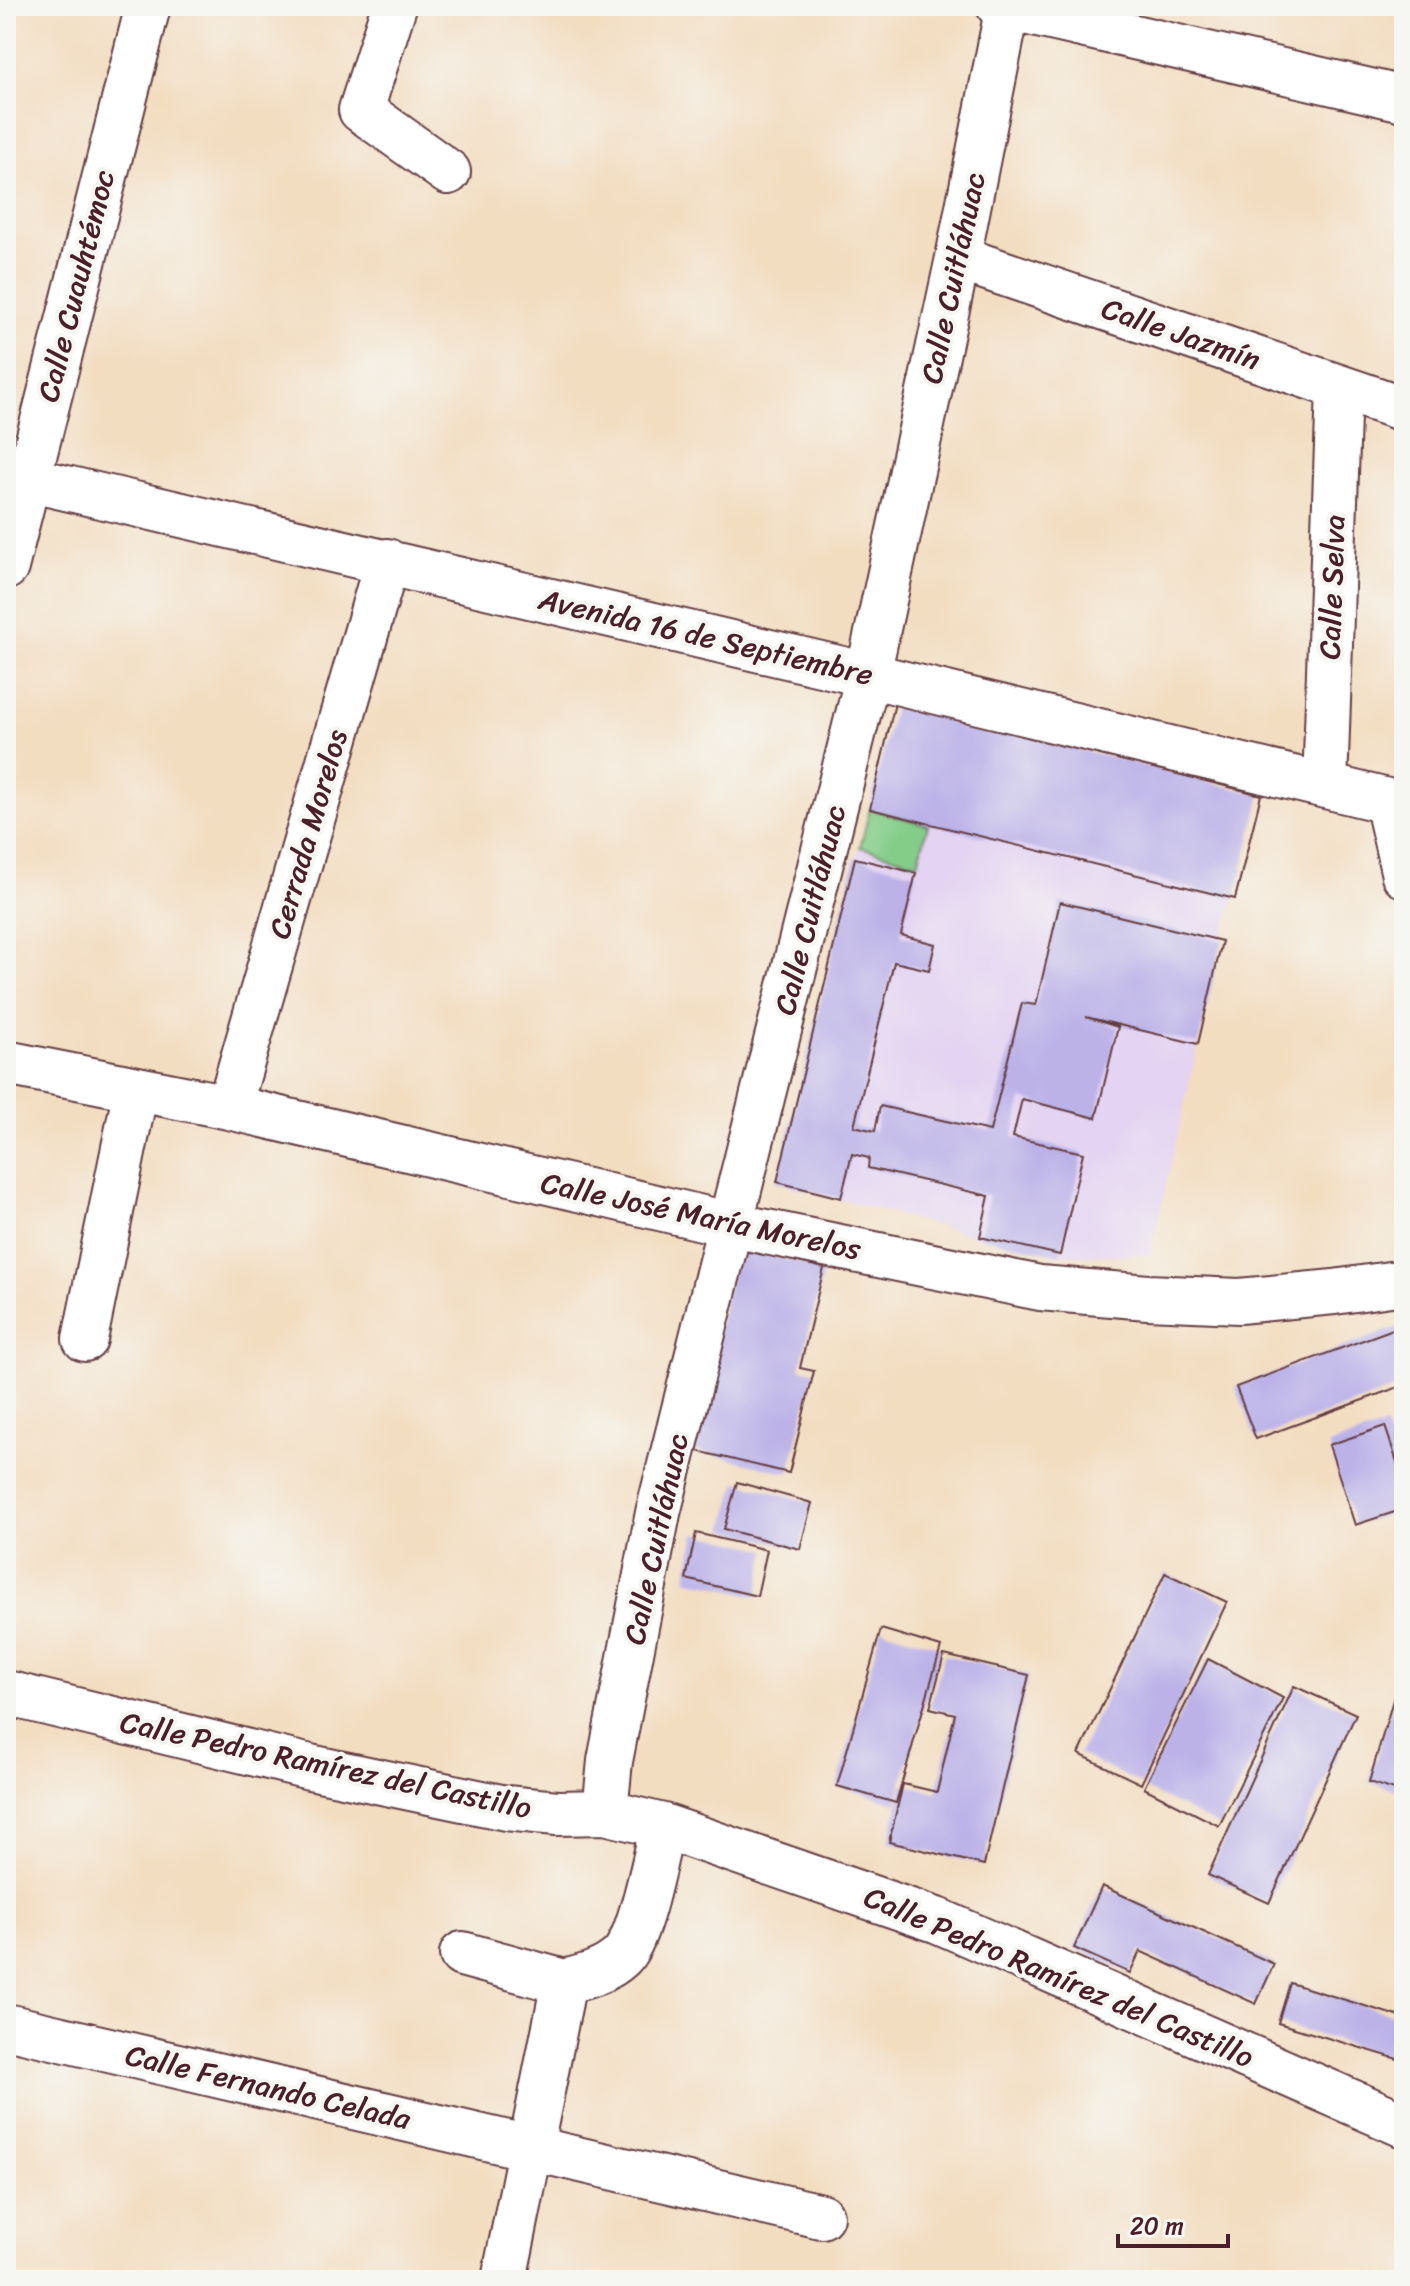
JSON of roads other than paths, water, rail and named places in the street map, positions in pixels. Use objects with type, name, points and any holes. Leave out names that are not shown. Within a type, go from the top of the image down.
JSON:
[{"type":"street","name":"Calle Cuauhtémoc","points":[[6,567],[16,477],[148,6]]},
{"type":"street","points":[[394,6],[361,110],[448,172]]},
{"type":"street","points":[[1005,7],[1404,99]]},
{"type":"street","name":"Calle Cuitláhuac","points":[[605,1812],[610,1761],[658,1513],[868,675],[958,258],[1005,7]]},
{"type":"street","name":"Calle Jazmín","points":[[958,258],[1404,409]]},
{"type":"street","name":"Calle Selva","points":[[1325,786],[1339,388]]},
{"type":"street","name":"Avenida 16 de Septiembre","points":[[16,477],[387,561],[1396,803]]},
{"type":"street","name":"Cerrada Morelos","points":[[229,1107],[387,561]]},
{"type":"street","points":[[1396,803],[1404,875]]},
{"type":"street","name":"Calle José María Morelos","points":[[6,1063],[229,1107],[732,1225],[1040,1288],[1239,1301],[1404,1282]]},
{"type":"street","points":[[85,1339],[136,1089]]},
{"type":"street","name":"Calle Pedro Ramírez del Castillo","points":[[8,1703],[506,1808],[557,1813],[605,1812],[663,1826],[939,1921],[1404,2125]]},
{"type":"street","points":[[462,1954],[564,1982],[595,1974],[622,1956],[640,1919],[663,1826]]},
{"type":"street","points":[[504,2280],[564,1982]]},
{"type":"street","name":"Calle Fernando Celada","points":[[6,2026],[821,2216]]}]
